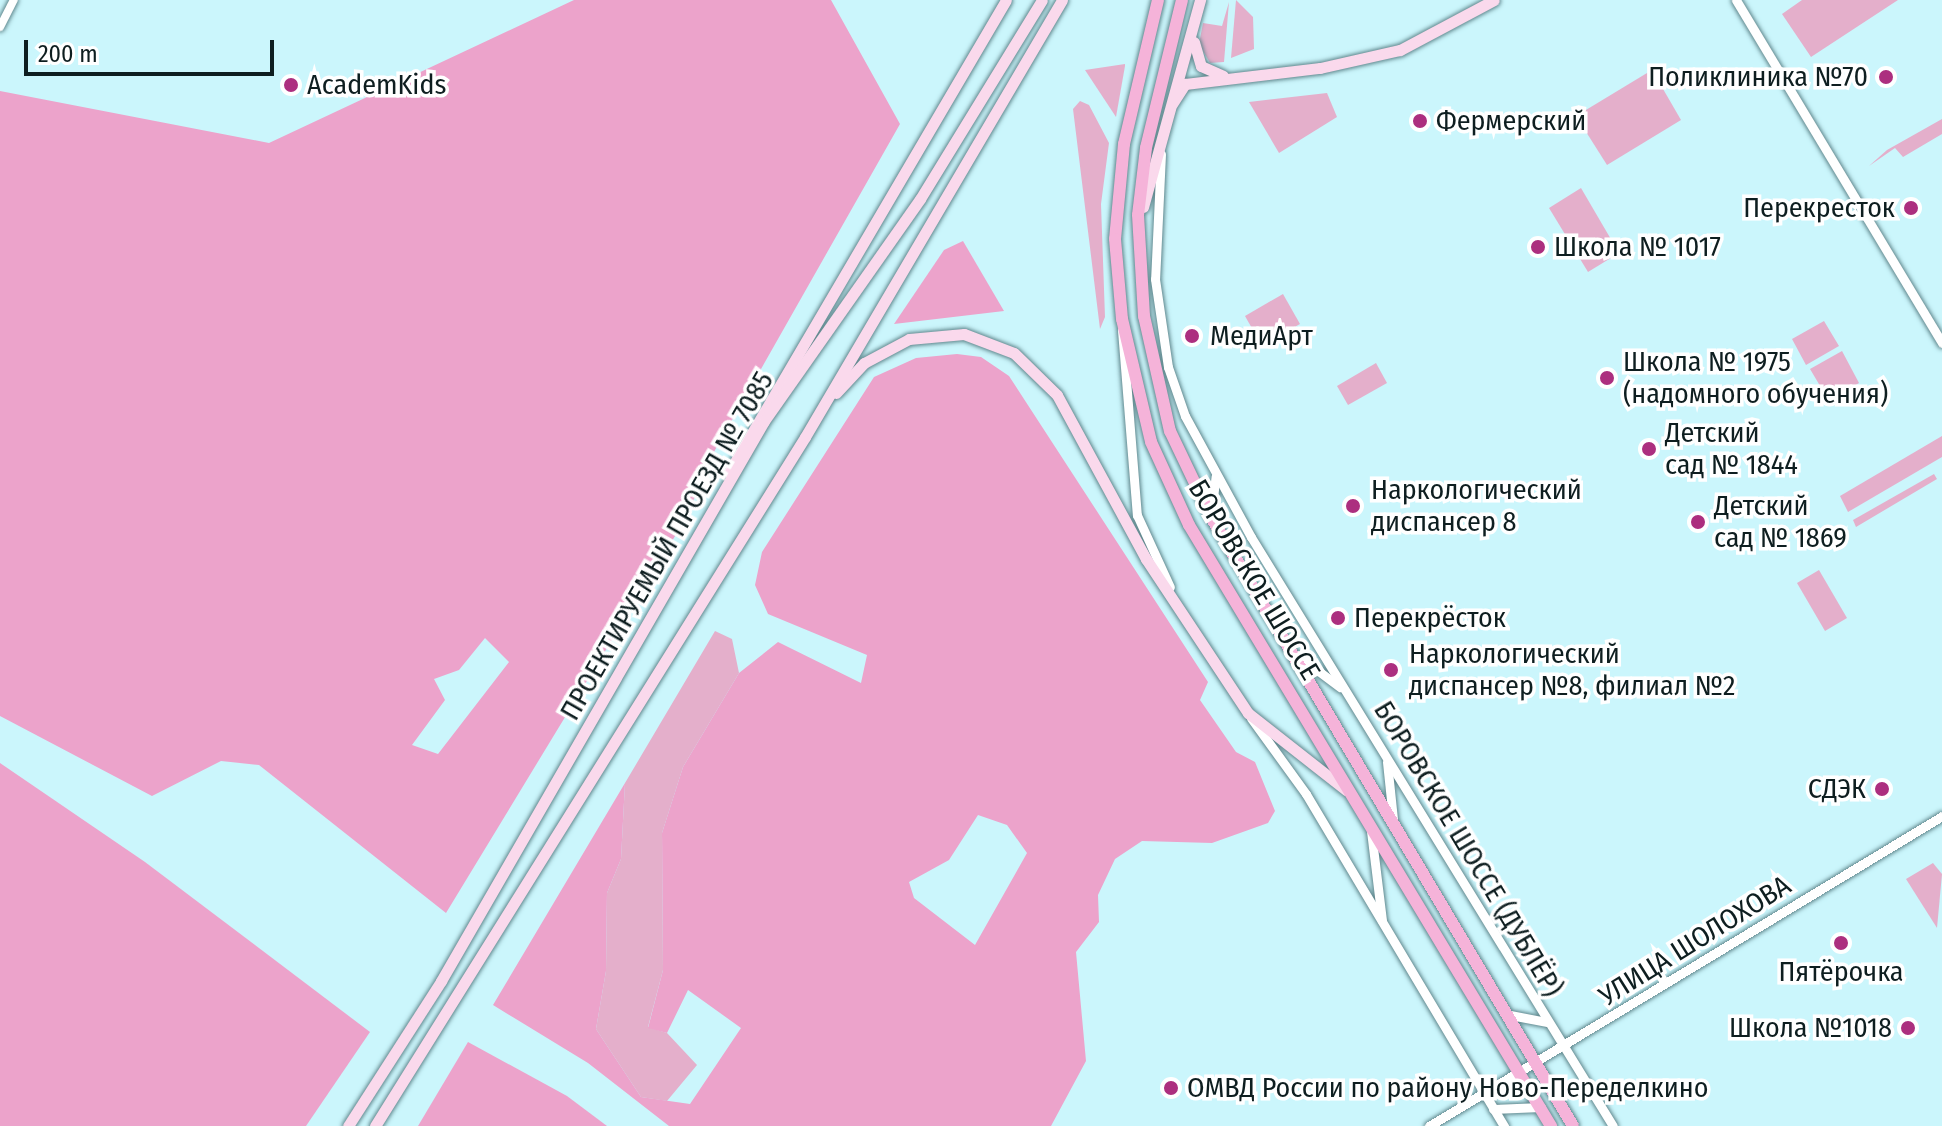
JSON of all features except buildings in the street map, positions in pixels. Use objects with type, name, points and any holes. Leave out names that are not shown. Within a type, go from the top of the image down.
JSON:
[{"type":"main road","points":[[702,536],[764,405],[1006,0]]},
{"type":"main road","name":"ПРОЕКТИРУЕМЫЙ ПРОЕЗД № 7085","points":[[348,1126],[441,981],[793,376],[920,199],[1042,0]]},
{"type":"main road","name":"ПРОЕКТИРУЕМЫЙ ПРОЕЗД № 7085","points":[[375,1126],[805,437],[1062,0]]},
{"type":"main road","name":"БОРОВСКОЕ ШОССЕ","points":[[1158,0],[1118,186],[1122,319],[1144,420],[1189,525],[1551,1126]]},
{"type":"main road","name":"БОРОВСКОЕ ШОССЕ","points":[[1182,0],[1146,148],[1138,239],[1144,316],[1166,420],[1211,517],[1573,1126]]},
{"type":"main road","points":[[1138,239],[1200,0]]},
{"type":"main road","points":[[1172,104],[1185,84],[1383,55],[1434,35],[1494,0]]},
{"type":"main road","points":[[1194,24],[1197,62],[1232,77]]},
{"type":"main road","points":[[805,437],[844,382],[888,347],[936,334],[990,341],[1014,353],[1057,395],[1146,559],[1175,598],[1248,713],[1358,802]]},
{"type":"street","points":[[0,27],[14,0]]},
{"type":"street","points":[[1736,0],[1942,343]]},
{"type":"street","name":"БОРОВСКОЕ ШОССЕ (ДУБЛЁР)","points":[[1162,146],[1155,237],[1160,328],[1177,399],[1216,476],[1613,1126]]},
{"type":"street","points":[[1122,319],[1120,362],[1137,515],[1175,598]]},
{"type":"street","points":[[1211,517],[1216,476]]},
{"type":"street","points":[[1287,647],[1348,695]]},
{"type":"street","points":[[1248,713],[1306,794],[1504,1126]]},
{"type":"street","points":[[1387,758],[1393,826]]},
{"type":"street","name":"УЛИЦА ШОЛОХОВА","points":[[1429,1126],[1942,816]]},
{"type":"street","points":[[1369,820],[1382,924]]},
{"type":"street","points":[[1505,1014],[1547,1022]]},
{"type":"street","points":[[1493,1109],[1541,1107]]},
{"type":"shaded area","points":[[574,0],[831,0],[900,124],[715,450],[686,518],[446,913],[259,765],[221,761],[152,796],[0,716],[0,91],[269,143]],"holes":[[[485,638],[509,662],[438,754],[412,745],[445,700],[434,679],[459,670]]]},
{"type":"shaded area","points":[[1236,0],[1253,17],[1254,49],[1231,58]]},
{"type":"shaded area","points":[[1802,0],[1898,0],[1811,57],[1782,14]]},
{"type":"shaded area","points":[[1229,2],[1224,62],[1210,63],[1199,44],[1203,23],[1222,26]]},
{"type":"shaded area","points":[[1125,66],[1116,117],[1085,70]]},
{"type":"shaded area","points":[[1652,70],[1681,120],[1607,165],[1576,116]]},
{"type":"shaded area","points":[[1327,93],[1337,117],[1279,153],[1249,102]]},
{"type":"shaded area","points":[[1080,101],[1089,105],[1109,143],[1101,204],[1105,317],[1100,329],[1073,109]]},
{"type":"shaded area","points":[[1942,119],[1942,134],[1903,157],[1895,148],[1869,166],[1887,150]]},
{"type":"shaded area","points":[[1581,188],[1619,253],[1588,272],[1549,208]]},
{"type":"shaded area","points":[[963,241],[1004,311],[894,324],[944,250]]},
{"type":"shaded area","points":[[1283,294],[1300,324],[1262,346],[1245,316]]},
{"type":"shaded area","points":[[1824,321],[1839,346],[1806,365],[1792,339]]},
{"type":"shaded area","points":[[1842,351],[1859,383],[1829,401],[1810,369]]},
{"type":"shaded area","points":[[957,354],[981,357],[1009,376],[1208,682],[1200,700],[1236,752],[1255,762],[1275,811],[1268,823],[1212,843],[1142,841],[1115,859],[1098,895],[1099,922],[1076,952],[1086,1061],[1051,1126],[669,1126],[588,1063],[493,1005],[625,783],[621,859],[607,893],[606,971],[596,1029],[641,1097],[690,1104],[741,1028],[688,990],[667,1033],[648,1028],[663,970],[662,833],[683,767],[739,673],[778,642],[861,683],[867,655],[768,614],[755,585],[762,552],[874,377],[916,358]],"holes":[[[978,815],[1007,825],[1027,853],[975,945],[914,898],[909,882],[949,860]]]},
{"type":"shaded area","points":[[1376,363],[1387,383],[1348,405],[1337,386]]},
{"type":"shaded area","points":[[1942,436],[1942,457],[1848,512],[1840,496]]},
{"type":"shaded area","points":[[1934,474],[1937,479],[1856,527],[1853,520]]},
{"type":"shaded area","points":[[1819,570],[1847,618],[1825,631],[1797,583]]},
{"type":"shaded area","points":[[715,631],[732,639],[739,673],[683,767],[662,833],[663,970],[648,1027],[667,1033],[697,1065],[667,1101],[641,1097],[596,1029],[606,971],[607,893],[621,859],[625,783]]},
{"type":"shaded area","points":[[0,763],[145,862],[370,1032],[306,1126],[0,1126]]},
{"type":"shaded area","points":[[1933,863],[1942,874],[1937,928],[1906,879]]},
{"type":"shaded area","points":[[468,1042],[567,1096],[607,1126],[418,1126]]},
{"type":"place","name":"Поликлиника №70","points":[[1886,77]]},
{"type":"place","name":"AcademKids","points":[[291,85]]},
{"type":"place","name":"Фермерский","points":[[1420,121]]},
{"type":"place","name":"Перекресток","points":[[1911,208]]},
{"type":"place","name":"Школа № 1017","points":[[1538,247]]},
{"type":"place","name":"МедиАрт","points":[[1192,336]]},
{"type":"place","name":"Школа № 1975 (надомного обучения)","points":[[1607,378]]},
{"type":"place","name":"Детский сад № 1844","points":[[1649,449]]},
{"type":"place","name":"Наркологический диспансер 8","points":[[1353,506]]},
{"type":"place","name":"Детский сад № 1869","points":[[1698,522]]},
{"type":"place","name":"Перекрёсток","points":[[1338,618]]},
{"type":"place","name":"Наркологический диспансер №8, филиал №2","points":[[1391,670]]},
{"type":"place","name":"СДЭК","points":[[1882,789]]},
{"type":"place","name":"Пятёрочка","points":[[1841,943]]},
{"type":"place","name":"Школа №1018","points":[[1908,1028]]},
{"type":"place","name":"ОМВД России по району Ново-Переделкино","points":[[1171,1088]]}]
